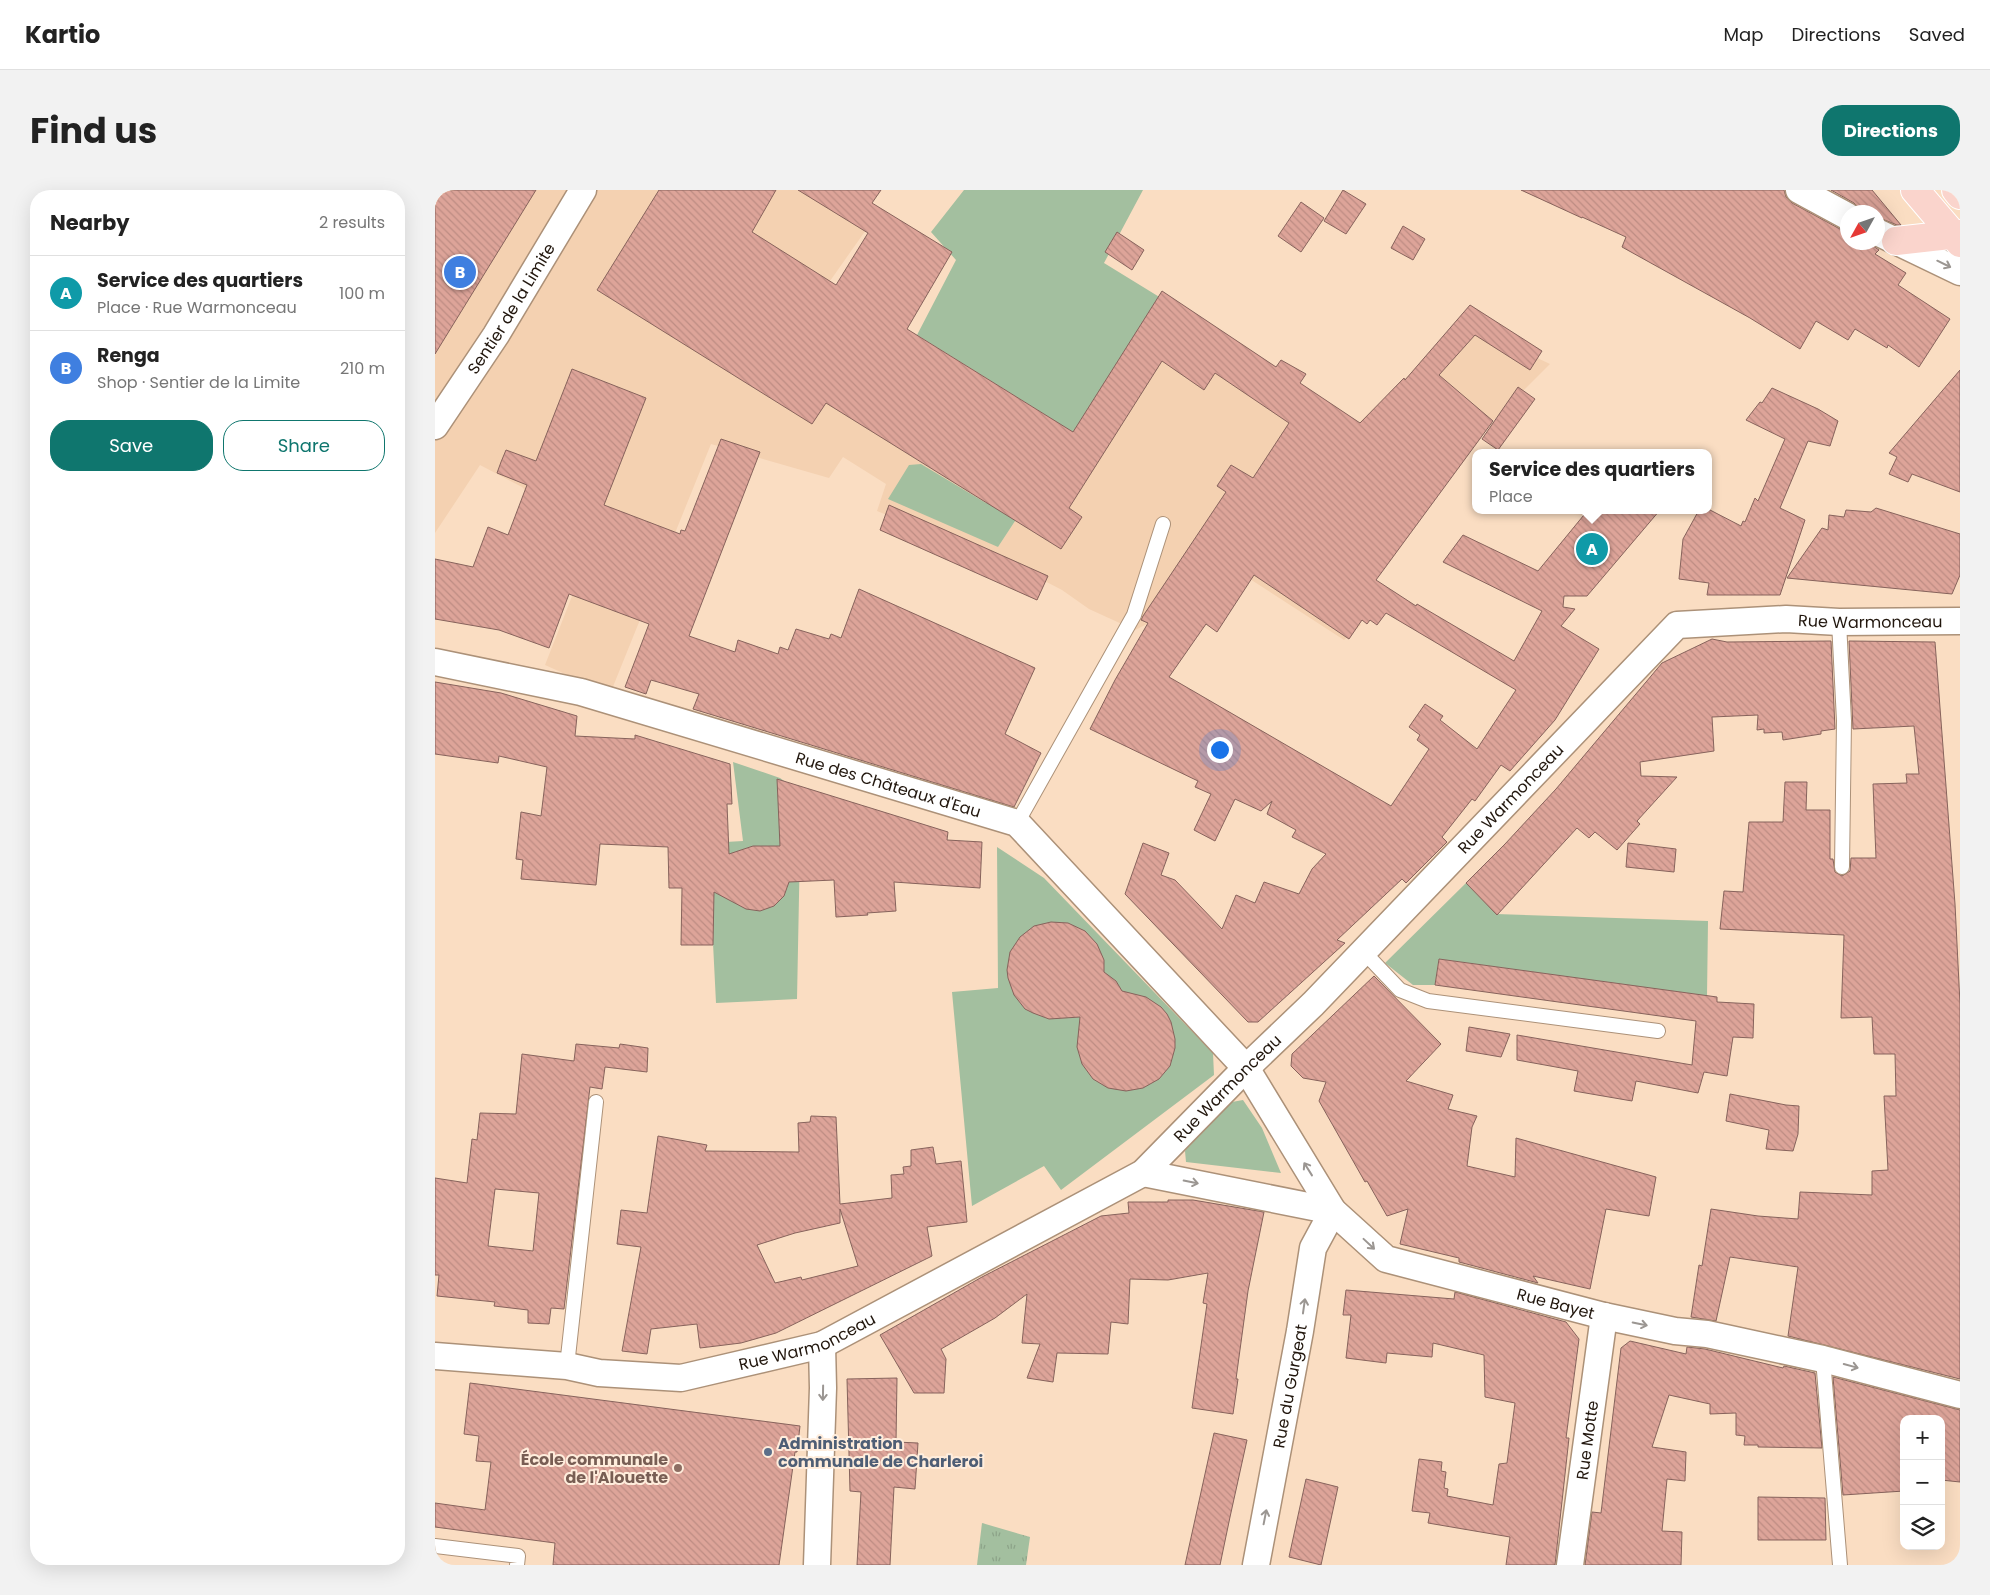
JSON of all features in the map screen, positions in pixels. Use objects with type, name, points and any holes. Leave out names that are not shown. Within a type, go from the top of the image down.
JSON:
[{"type":"main road","points":[[1915,190],[1958,237]]},
{"type":"main road","points":[[1956,190],[1960,195]]},
{"type":"main road","points":[[1887,236],[1958,237]]},
{"type":"street","name":"Sentier de la Limite","points":[[435,426],[496,336],[583,190]]},
{"type":"street","points":[[1799,190],[1840,212]]},
{"type":"street","points":[[1887,236],[1960,272]]},
{"type":"street","name":"Rue Warmonceau","points":[[435,1356],[567,1366],[599,1373],[681,1378],[822,1345],[1143,1173],[1246,1068],[1313,1004],[1677,625],[1786,619],[1960,627]]},
{"type":"street","name":"Rue des Châteaux d'Eau","points":[[435,662],[581,692],[1017,824],[1246,1068]]},
{"type":"street","name":"Rue Bayet","points":[[1246,1068],[1333,1211],[1386,1259],[1604,1316],[1675,1331],[1707,1334],[1823,1359],[1960,1395]]},
{"type":"street","points":[[1143,1173],[1333,1211]]},
{"type":"street","name":"Rue du Gurgeat","points":[[1256,1565],[1299,1341],[1313,1248],[1333,1211]]},
{"type":"street","name":"Rue Motte","points":[[1570,1565],[1604,1316]]},
{"type":"street","points":[[817,1565],[823,1388],[822,1345]]},
{"type":"lane","points":[[1017,824],[1134,615],[1163,524]]},
{"type":"lane","points":[[1839,622],[1844,721],[1842,867]]},
{"type":"lane","points":[[1363,952],[1400,990],[1429,1001],[1658,1031]]},
{"type":"lane","points":[[567,1366],[596,1102]]},
{"type":"lane","points":[[1823,1359],[1840,1565]]},
{"type":"lane","points":[[435,1546],[518,1556],[517,1565]]},
{"type":"shaded area","points":[[435,190],[847,190],[880,210],[830,281],[1044,414],[985,504],[921,464],[998,547],[1161,298],[1358,424],[1463,323],[1550,364],[1488,426],[1347,614],[1361,625],[1344,640],[1236,570],[1204,627],[1188,645],[1149,623],[1135,630],[1089,609],[1062,590],[1035,576],[877,511],[886,484],[843,457],[829,478],[711,444],[610,694],[545,665],[576,586],[528,493],[522,487],[480,465],[435,533]]},
{"type":"green space","points":[[964,190],[1143,190],[1104,263],[1161,298],[998,547],[888,499],[909,465],[921,464],[986,503],[1044,414],[917,335],[956,260],[931,232]]},
{"type":"green space","points":[[733,762],[780,778],[801,793],[797,999],[716,1003],[708,843],[743,841]]},
{"type":"green space","points":[[997,847],[1044,878],[1213,1053],[1214,1075],[1061,1190],[1044,1166],[972,1206],[952,992],[998,988]]},
{"type":"green space","points":[[1466,883],[1496,914],[1708,921],[1707,996],[1439,959],[1435,985],[1413,985],[1385,963]]},
{"type":"green space","points":[[1243,1100],[1262,1128],[1281,1173],[1186,1162],[1185,1151],[1213,1118],[1232,1102]]},
{"type":"green space","points":[[982,1523],[1030,1537],[1026,1565],[977,1565]]},
{"type":"building","points":[[435,190],[536,190],[435,354]]},
{"type":"building","points":[[659,190],[776,190],[752,232],[836,285],[868,233],[798,190],[881,190],[872,203],[952,252],[907,329],[1073,432],[1162,291],[1276,367],[1281,360],[1306,374],[1300,383],[1360,423],[1404,378],[1405,380],[1470,305],[1542,351],[1530,370],[1475,335],[1439,375],[1493,421],[1376,580],[1416,606],[1417,604],[1514,661],[1542,611],[1443,562],[1463,535],[1538,571],[1585,514],[1657,514],[1587,596],[1564,596],[1563,607],[1575,609],[1561,626],[1599,649],[1555,720],[1510,771],[1501,765],[1475,801],[1472,799],[1442,837],[1447,842],[1406,883],[1402,879],[1337,940],[1345,943],[1258,1022],[1248,1022],[1125,894],[1143,843],[1169,853],[1161,875],[1175,880],[1222,929],[1236,895],[1255,903],[1264,882],[1299,894],[1312,869],[1326,854],[1292,837],[1296,830],[1267,814],[1272,801],[1261,811],[1235,799],[1215,841],[1194,830],[1211,794],[1195,787],[1198,781],[1090,729],[1115,680],[1148,623],[1141,620],[1143,616],[1226,492],[1217,486],[1231,465],[1253,478],[1289,423],[1215,373],[1204,390],[1162,361],[1069,508],[1082,517],[1061,549],[826,403],[812,424],[597,290]],"holes":[[[1254,575],[1349,639],[1362,620],[1367,624],[1370,620],[1377,625],[1386,613],[1516,690],[1477,749],[1440,720],[1443,716],[1425,704],[1409,727],[1420,735],[1417,740],[1429,749],[1391,806],[1169,677],[1206,624],[1217,632]]]},
{"type":"building","points":[[1343,190],[1366,204],[1346,234],[1324,221]]},
{"type":"building","points":[[1521,190],[1784,190],[1786,197],[1792,203],[1840,229],[1840,250],[1879,250],[1875,254],[1906,273],[1898,285],[1950,319],[1919,367],[1888,345],[1887,348],[1855,329],[1848,340],[1816,321],[1800,349],[1750,318],[1622,247],[1626,237]]},
{"type":"building","points":[[1831,190],[1872,190],[1884,205],[1856,205]]},
{"type":"building","points":[[1301,202],[1324,218],[1301,252],[1278,236]]},
{"type":"building","points":[[1885,206],[1901,225],[1885,220]]},
{"type":"building","points":[[1403,226],[1425,239],[1413,260],[1391,248]]},
{"type":"building","points":[[1117,232],[1144,250],[1132,270],[1105,252]]},
{"type":"building","points":[[572,369],[646,398],[604,505],[680,534],[681,530],[685,531],[721,439],[760,452],[689,636],[735,652],[738,640],[778,654],[780,647],[788,650],[796,629],[829,639],[831,634],[841,638],[859,589],[1035,668],[1005,734],[1041,753],[1014,807],[693,709],[699,694],[651,680],[646,694],[625,687],[649,624],[569,594],[549,648],[499,630],[435,619],[435,559],[473,567],[488,527],[508,535],[527,485],[497,473],[501,462],[506,450],[536,461]]},
{"type":"building","points":[[1960,370],[1960,492],[1912,474],[1908,482],[1889,474],[1897,457],[1889,453]]},
{"type":"building","points":[[1518,387],[1535,399],[1499,449],[1482,439]]},
{"type":"building","points":[[1772,388],[1818,409],[1838,421],[1830,446],[1808,441],[1780,508],[1805,520],[1780,595],[1707,595],[1709,583],[1679,579],[1683,539],[1697,514],[1712,514],[1712,511],[1741,526],[1743,521],[1745,522],[1755,498],[1758,501],[1785,439],[1746,420],[1760,402],[1762,403]]},
{"type":"building","points":[[889,505],[1048,576],[1037,600],[880,530]]},
{"type":"building","points":[[1876,508],[1960,534],[1960,575],[1952,594],[1787,578],[1822,528],[1828,530],[1829,515],[1844,517],[1846,510],[1871,512]]},
{"type":"building","points":[[1712,639],[1727,642],[1831,641],[1835,729],[1821,731],[1821,734],[1783,740],[1782,732],[1764,733],[1764,729],[1757,730],[1758,715],[1712,717],[1714,751],[1640,762],[1641,776],[1677,777],[1637,821],[1640,824],[1617,850],[1595,832],[1589,838],[1577,828],[1497,915],[1466,883],[1556,789],[1662,663]]},
{"type":"building","points":[[1849,641],[1935,642],[1955,904],[1960,1004],[1960,1379],[1788,1336],[1798,1267],[1730,1257],[1716,1321],[1691,1317],[1699,1265],[1702,1266],[1711,1209],[1758,1216],[1798,1219],[1800,1192],[1872,1195],[1872,1171],[1888,1170],[1884,1096],[1896,1096],[1895,1054],[1874,1054],[1872,1017],[1841,1018],[1844,935],[1720,929],[1724,891],[1743,892],[1749,822],[1783,822],[1785,782],[1807,782],[1806,810],[1830,810],[1830,859],[1833,859],[1835,872],[1842,876],[1850,871],[1851,858],[1876,858],[1873,784],[1907,783],[1906,774],[1919,774],[1914,726],[1853,729]]},
{"type":"building","points":[[435,682],[501,693],[577,716],[575,736],[635,739],[635,735],[730,764],[732,804],[727,804],[729,854],[753,846],[780,846],[777,779],[948,832],[947,840],[982,842],[980,888],[894,882],[896,911],[836,917],[834,880],[789,882],[784,896],[774,906],[760,911],[746,909],[714,892],[713,945],[681,945],[682,888],[669,888],[668,847],[600,844],[596,885],[521,879],[523,860],[516,859],[521,812],[541,816],[547,767],[499,756],[498,763],[435,754]]},
{"type":"building","points":[[1628,843],[1676,849],[1674,872],[1626,867]]},
{"type":"building","points":[[1051,922],[1068,923],[1085,931],[1097,944],[1104,960],[1104,972],[1116,981],[1122,991],[1146,997],[1161,1007],[1167,1014],[1175,1039],[1175,1048],[1170,1066],[1159,1079],[1143,1088],[1126,1091],[1108,1088],[1093,1079],[1082,1064],[1077,1047],[1080,1017],[1049,1019],[1025,1009],[1014,995],[1007,970],[1010,952],[1020,937],[1034,926]]},
{"type":"building","points":[[1439,959],[1717,997],[1717,1002],[1754,1004],[1753,1038],[1733,1037],[1727,1076],[1704,1072],[1698,1093],[1636,1081],[1632,1101],[1574,1091],[1578,1071],[1517,1060],[1517,1035],[1692,1065],[1696,1021],[1435,985]]},
{"type":"building","points":[[1374,976],[1441,1044],[1406,1081],[1453,1095],[1448,1109],[1477,1116],[1472,1127],[1467,1166],[1515,1177],[1516,1138],[1656,1177],[1649,1216],[1606,1209],[1590,1289],[1533,1276],[1538,1283],[1459,1262],[1459,1258],[1400,1244],[1408,1209],[1387,1216],[1367,1181],[1365,1182],[1319,1101],[1326,1082],[1303,1078],[1291,1066],[1292,1054]]},
{"type":"building","points":[[1469,1027],[1510,1034],[1501,1057],[1466,1051]]},
{"type":"building","points":[[576,1044],[619,1048],[620,1044],[648,1048],[647,1072],[605,1067],[602,1089],[590,1087],[564,1309],[551,1308],[549,1324],[528,1323],[528,1310],[494,1306],[495,1302],[437,1296],[439,1275],[435,1275],[435,1178],[467,1183],[472,1139],[477,1140],[480,1113],[516,1114],[522,1054],[574,1061]],"holes":[[[495,1189],[539,1193],[533,1251],[488,1246]]]},
{"type":"building","points":[[1730,1094],[1799,1106],[1798,1134],[1793,1151],[1766,1149],[1769,1130],[1726,1121]]},
{"type":"building","points":[[811,1116],[836,1117],[840,1204],[892,1198],[891,1175],[904,1174],[903,1167],[911,1166],[911,1150],[933,1147],[936,1164],[961,1161],[967,1222],[927,1227],[932,1256],[776,1333],[741,1343],[700,1348],[697,1324],[651,1329],[647,1354],[622,1351],[641,1247],[617,1244],[621,1210],[647,1213],[658,1136],[707,1145],[705,1151],[799,1152],[798,1123],[810,1122]],"holes":[[[840,1209],[858,1266],[802,1280],[801,1277],[775,1283],[757,1245],[795,1233],[840,1223]]]},
{"type":"building","points":[[1168,1200],[1193,1200],[1264,1212],[1248,1291],[1233,1414],[1192,1408],[1207,1304],[1203,1303],[1208,1273],[1168,1280],[1130,1279],[1128,1324],[1111,1322],[1108,1354],[1057,1353],[1053,1382],[1027,1378],[1040,1344],[1022,1343],[1027,1294],[995,1318],[941,1349],[946,1359],[944,1393],[914,1393],[880,1335],[982,1277],[1101,1216],[1129,1213],[1128,1202],[1168,1202]]},
{"type":"building","points":[[1346,1290],[1454,1299],[1455,1292],[1566,1322],[1579,1339],[1566,1438],[1569,1438],[1555,1565],[1506,1565],[1510,1537],[1428,1523],[1430,1513],[1412,1511],[1419,1459],[1442,1462],[1441,1471],[1446,1472],[1444,1488],[1448,1489],[1447,1496],[1493,1505],[1499,1464],[1507,1463],[1515,1403],[1485,1397],[1484,1355],[1433,1343],[1432,1357],[1387,1353],[1386,1363],[1346,1358],[1351,1315],[1343,1315]]},
{"type":"building","points":[[1630,1341],[1686,1354],[1687,1347],[1705,1349],[1783,1368],[1784,1366],[1815,1373],[1822,1448],[1744,1445],[1745,1436],[1736,1435],[1736,1413],[1710,1414],[1710,1404],[1669,1395],[1652,1447],[1686,1452],[1685,1481],[1667,1479],[1662,1531],[1682,1532],[1681,1565],[1585,1565],[1592,1512],[1601,1513],[1621,1348]]},
{"type":"building","points":[[1833,1377],[1960,1410],[1960,1482],[1945,1480],[1945,1415],[1900,1415],[1900,1491],[1843,1495]]},
{"type":"building","points":[[897,1378],[896,1442],[918,1443],[915,1489],[894,1487],[890,1565],[857,1565],[861,1492],[850,1491],[847,1379]]},
{"type":"building","name":"École communale de l'Alouette","points":[[470,1383],[800,1426],[779,1565],[553,1565],[555,1543],[435,1527],[435,1503],[485,1510],[491,1462],[476,1461],[479,1436],[464,1434]]},
{"type":"building","points":[[1214,1433],[1247,1440],[1220,1565],[1185,1565]]},
{"type":"building","points":[[1306,1479],[1338,1487],[1321,1565],[1289,1557]]},
{"type":"building","points":[[1758,1497],[1825,1498],[1826,1540],[1758,1540]]},
{"type":"place","name":"Renga","points":[[460,272]]},
{"type":"place","name":"Service des quartiers","points":[[1592,549]]},
{"type":"place","name":"Administration communale de Charleroi","points":[[768,1452]]},
{"type":"place","name":"École communale de l'Alouette","points":[[678,1468]]}]
